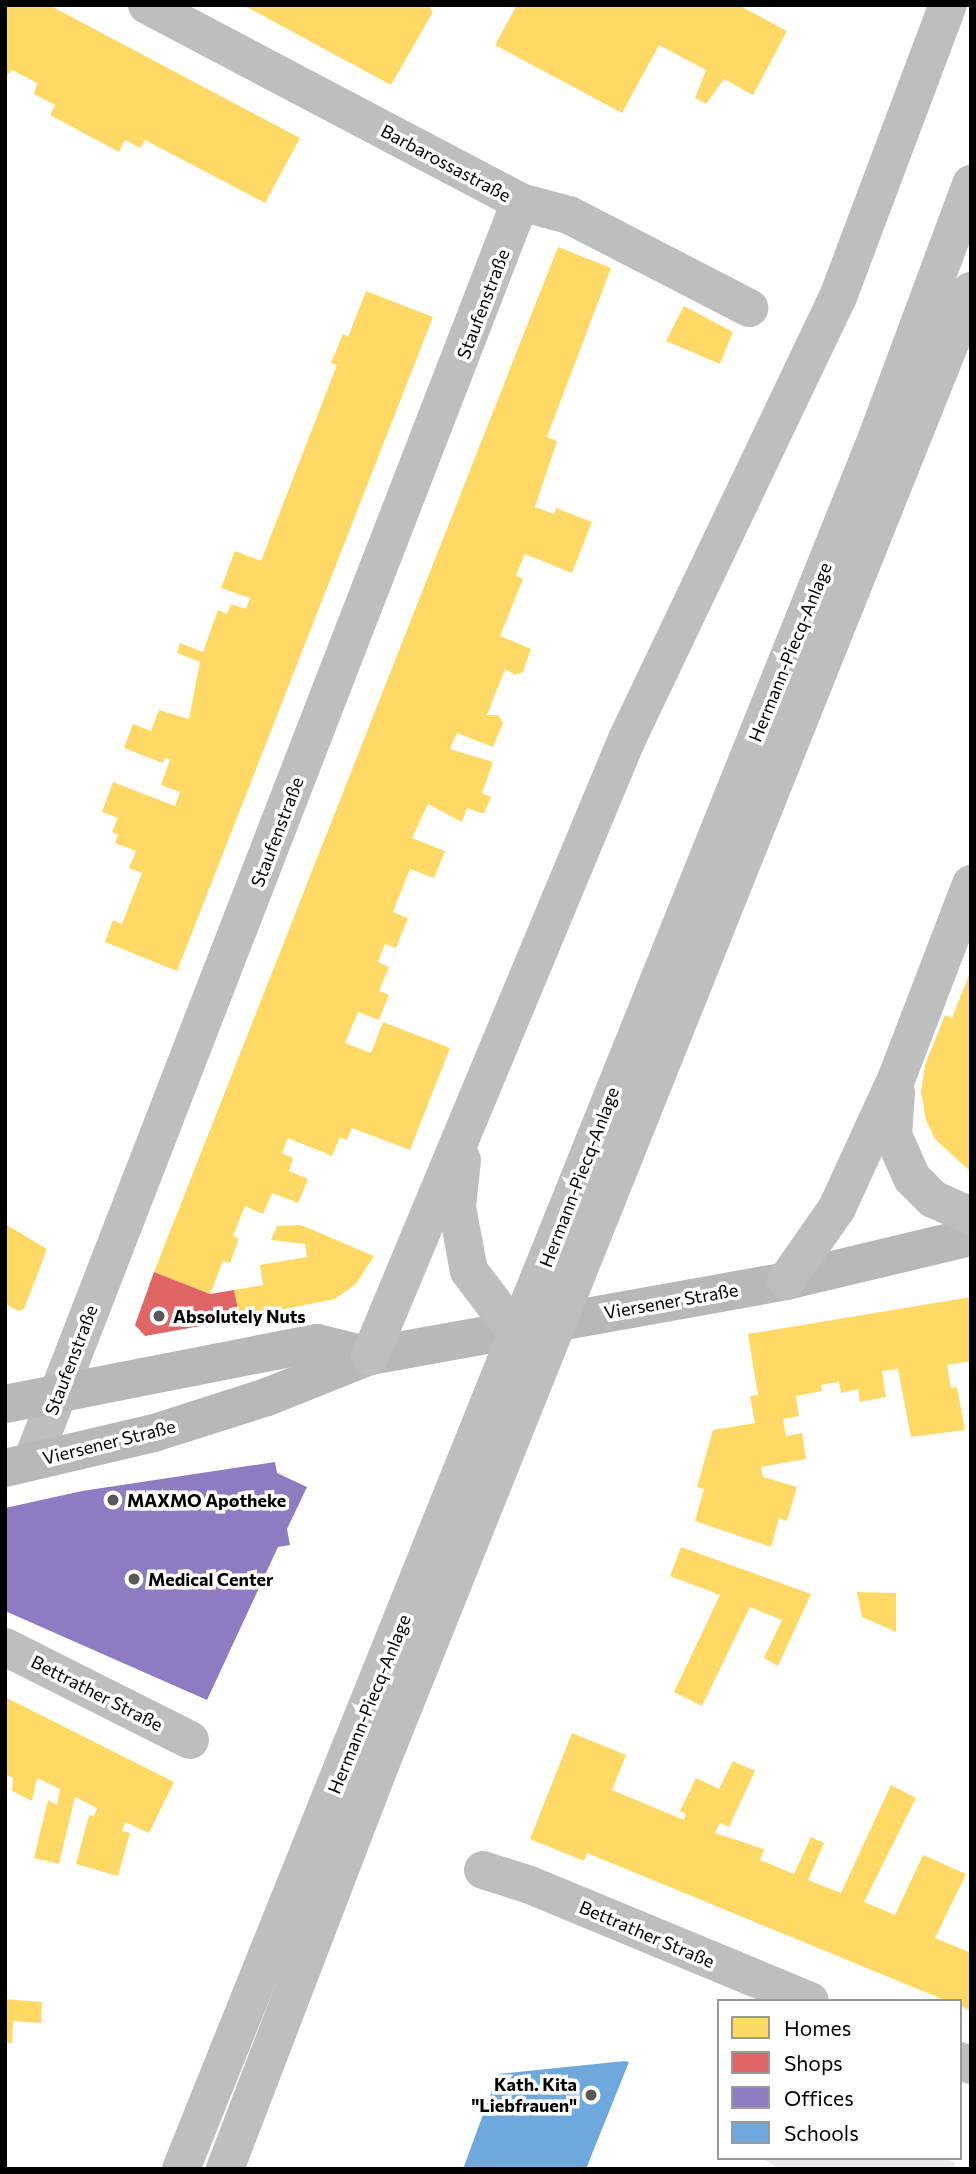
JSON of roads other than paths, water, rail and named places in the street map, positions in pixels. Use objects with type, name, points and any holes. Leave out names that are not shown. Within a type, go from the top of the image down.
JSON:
[{"type":"main road","name":"Barbarossastraße","points":[[148,5],[520,202],[569,215],[749,308]]},
{"type":"main road","points":[[370,1356],[627,739],[838,297],[948,5]]},
{"type":"main road","name":"Hermann-Piecq-Anlage","points":[[181,2169],[868,460],[971,184]]},
{"type":"main road","name":"Staufenstraße","points":[[19,1465],[58,1391],[520,202]]},
{"type":"main road","name":"Hermann-Piecq-Anlage","points":[[225,2169],[381,1763],[971,291]]},
{"type":"main road","points":[[786,1281],[837,1208],[897,1077],[971,884]]},
{"type":"main road","points":[[897,1077],[893,1135],[912,1178],[933,1199],[971,1216]]},
{"type":"main road","points":[[466,1123],[457,1207],[469,1271],[513,1329]]},
{"type":"main road","name":"Viersener Straße","points":[[19,1465],[154,1433],[267,1397],[370,1356],[786,1281],[971,1237]]},
{"type":"main road","name":"Viersener Straße","points":[[5,1404],[58,1391],[317,1343],[370,1356]]},
{"type":"main road","name":"Bettrather Straße","points":[[5,1647],[190,1740]]},
{"type":"main road","name":"Bettrather Straße","points":[[483,1871],[530,1885],[805,1999]]},
{"type":"place","name":"Absolutely Nuts","points":[[159,1316]]},
{"type":"place","name":"MAXMO Apotheke","points":[[113,1500]]},
{"type":"place","name":"Medical Center","points":[[134,1579]]},
{"type":"place","name":"Kath. Kita \"Liebfrauen\"","points":[[591,2095]]}]
